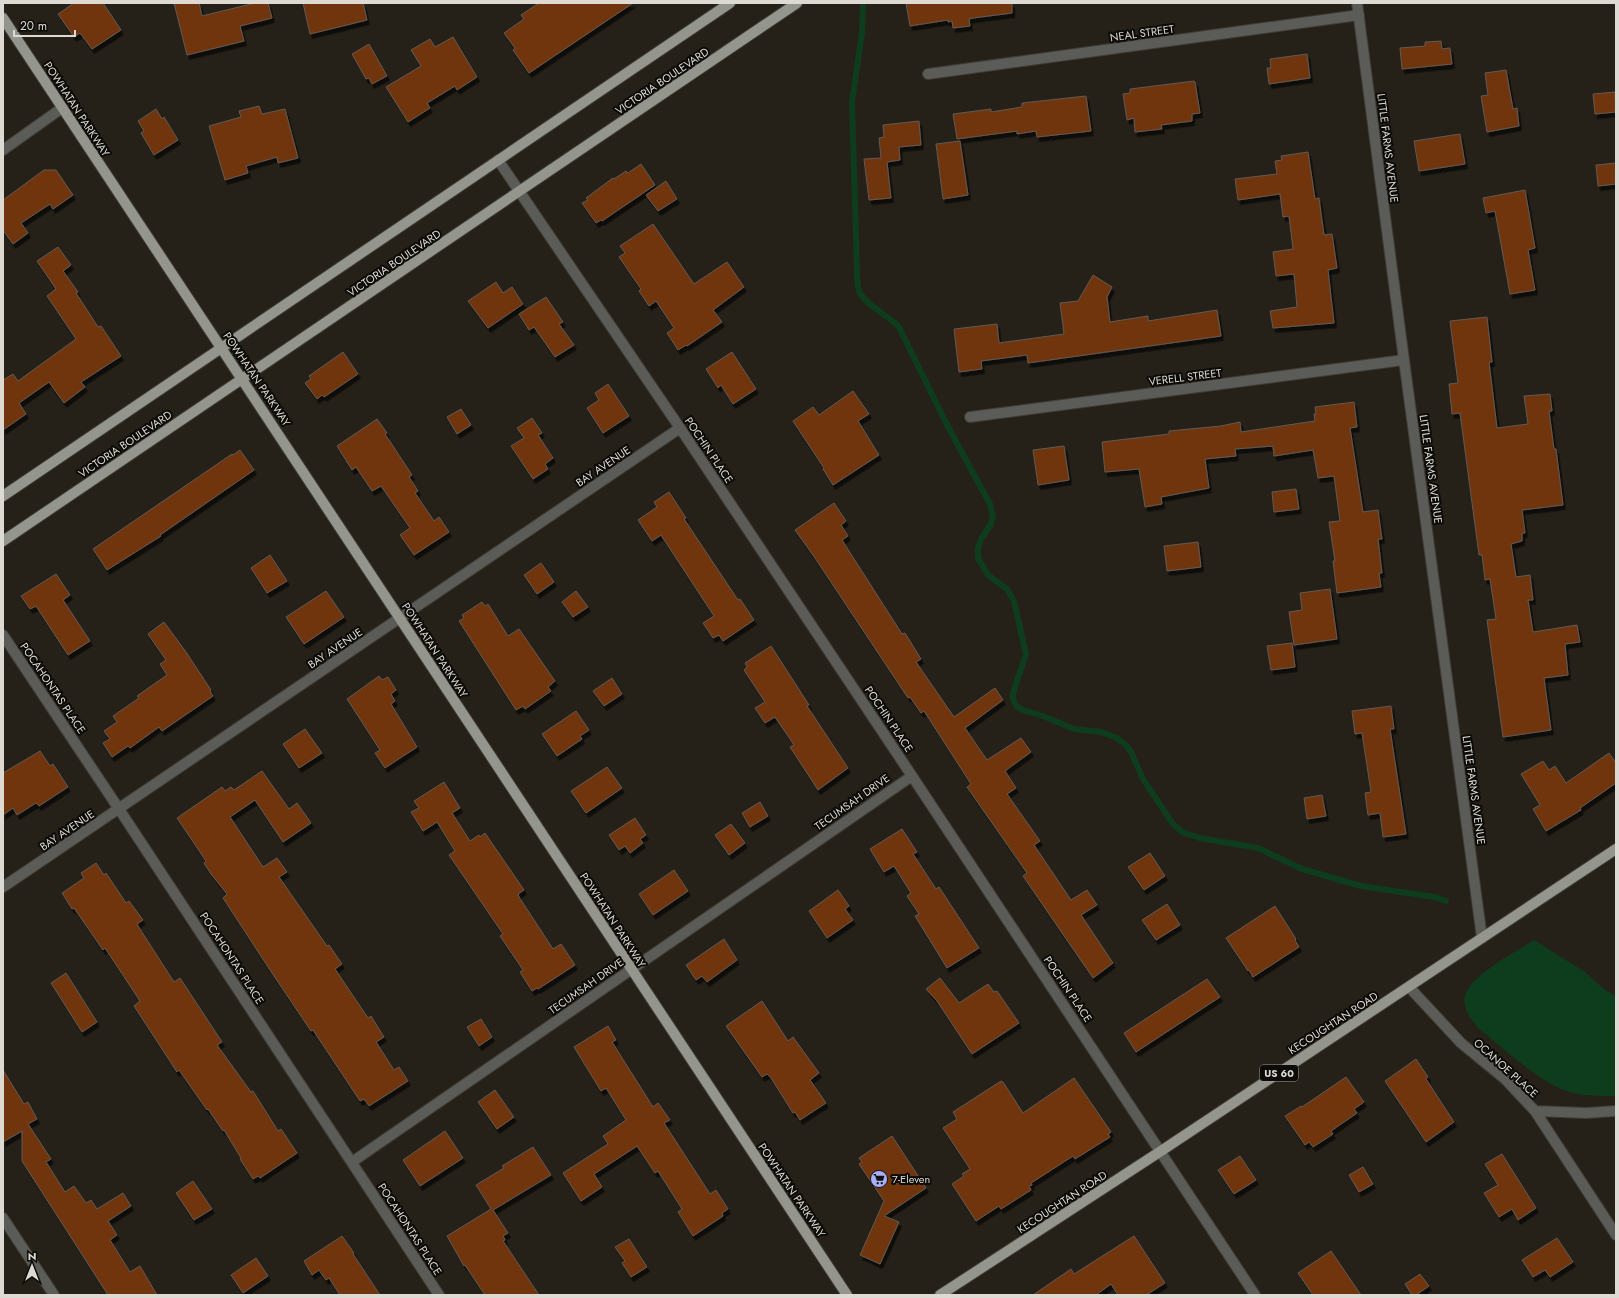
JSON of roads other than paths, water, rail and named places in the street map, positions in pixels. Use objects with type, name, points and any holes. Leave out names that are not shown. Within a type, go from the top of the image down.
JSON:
[{"type":"main road","points":[[3,496],[730,3]]},
{"type":"main road","name":"VICTORIA BOULEVARD","points":[[3,541],[797,3]]},
{"type":"main road","name":"POWHATAN PARKWAY","points":[[3,18],[847,1295]]},
{"type":"main road","name":"KECOUGHTAN ROAD","points":[[940,1295],[1161,1151],[1616,849]]},
{"type":"street","name":"LITTLE FARMS AVENUE","points":[[1358,3],[1404,360],[1482,938]]},
{"type":"street","name":"NEAL STREET","points":[[928,74],[1359,15]]},
{"type":"street","points":[[3,150],[62,108]]},
{"type":"street","name":"POCHIN PLACE","points":[[498,160],[680,428],[1161,1151],[1255,1295]]},
{"type":"street","name":"VERELL STREET","points":[[970,417],[1404,360]]},
{"type":"street","name":"BAY AVENUE","points":[[3,887],[680,428]]},
{"type":"street","name":"POCAHONTAS PLACE","points":[[3,635],[439,1295]]},
{"type":"street","name":"TECUMSAH DRIVE","points":[[352,1162],[912,776]]},
{"type":"street","name":"OCANOE PLACE","points":[[1409,987],[1461,1043],[1505,1079],[1535,1111],[1616,1235]]},
{"type":"street","points":[[1535,1111],[1586,1113],[1616,1111]]},
{"type":"street","points":[[3,1218],[54,1295]]},
{"type":"waterway","points":[[863,6],[862,33],[852,102],[858,289],[861,296],[899,327],[946,423],[990,504],[993,517],[991,524],[981,539],[978,548],[978,558],[988,575],[1007,589],[1014,601],[1026,654],[1013,693],[1013,699],[1017,707],[1074,729],[1101,732],[1117,738],[1126,745],[1131,752],[1143,779],[1173,824],[1182,832],[1200,838],[1258,848],[1302,869],[1361,886],[1435,897],[1446,901]]},
{"type":"place","name":"7-Eleven","points":[[879,1179]]}]
